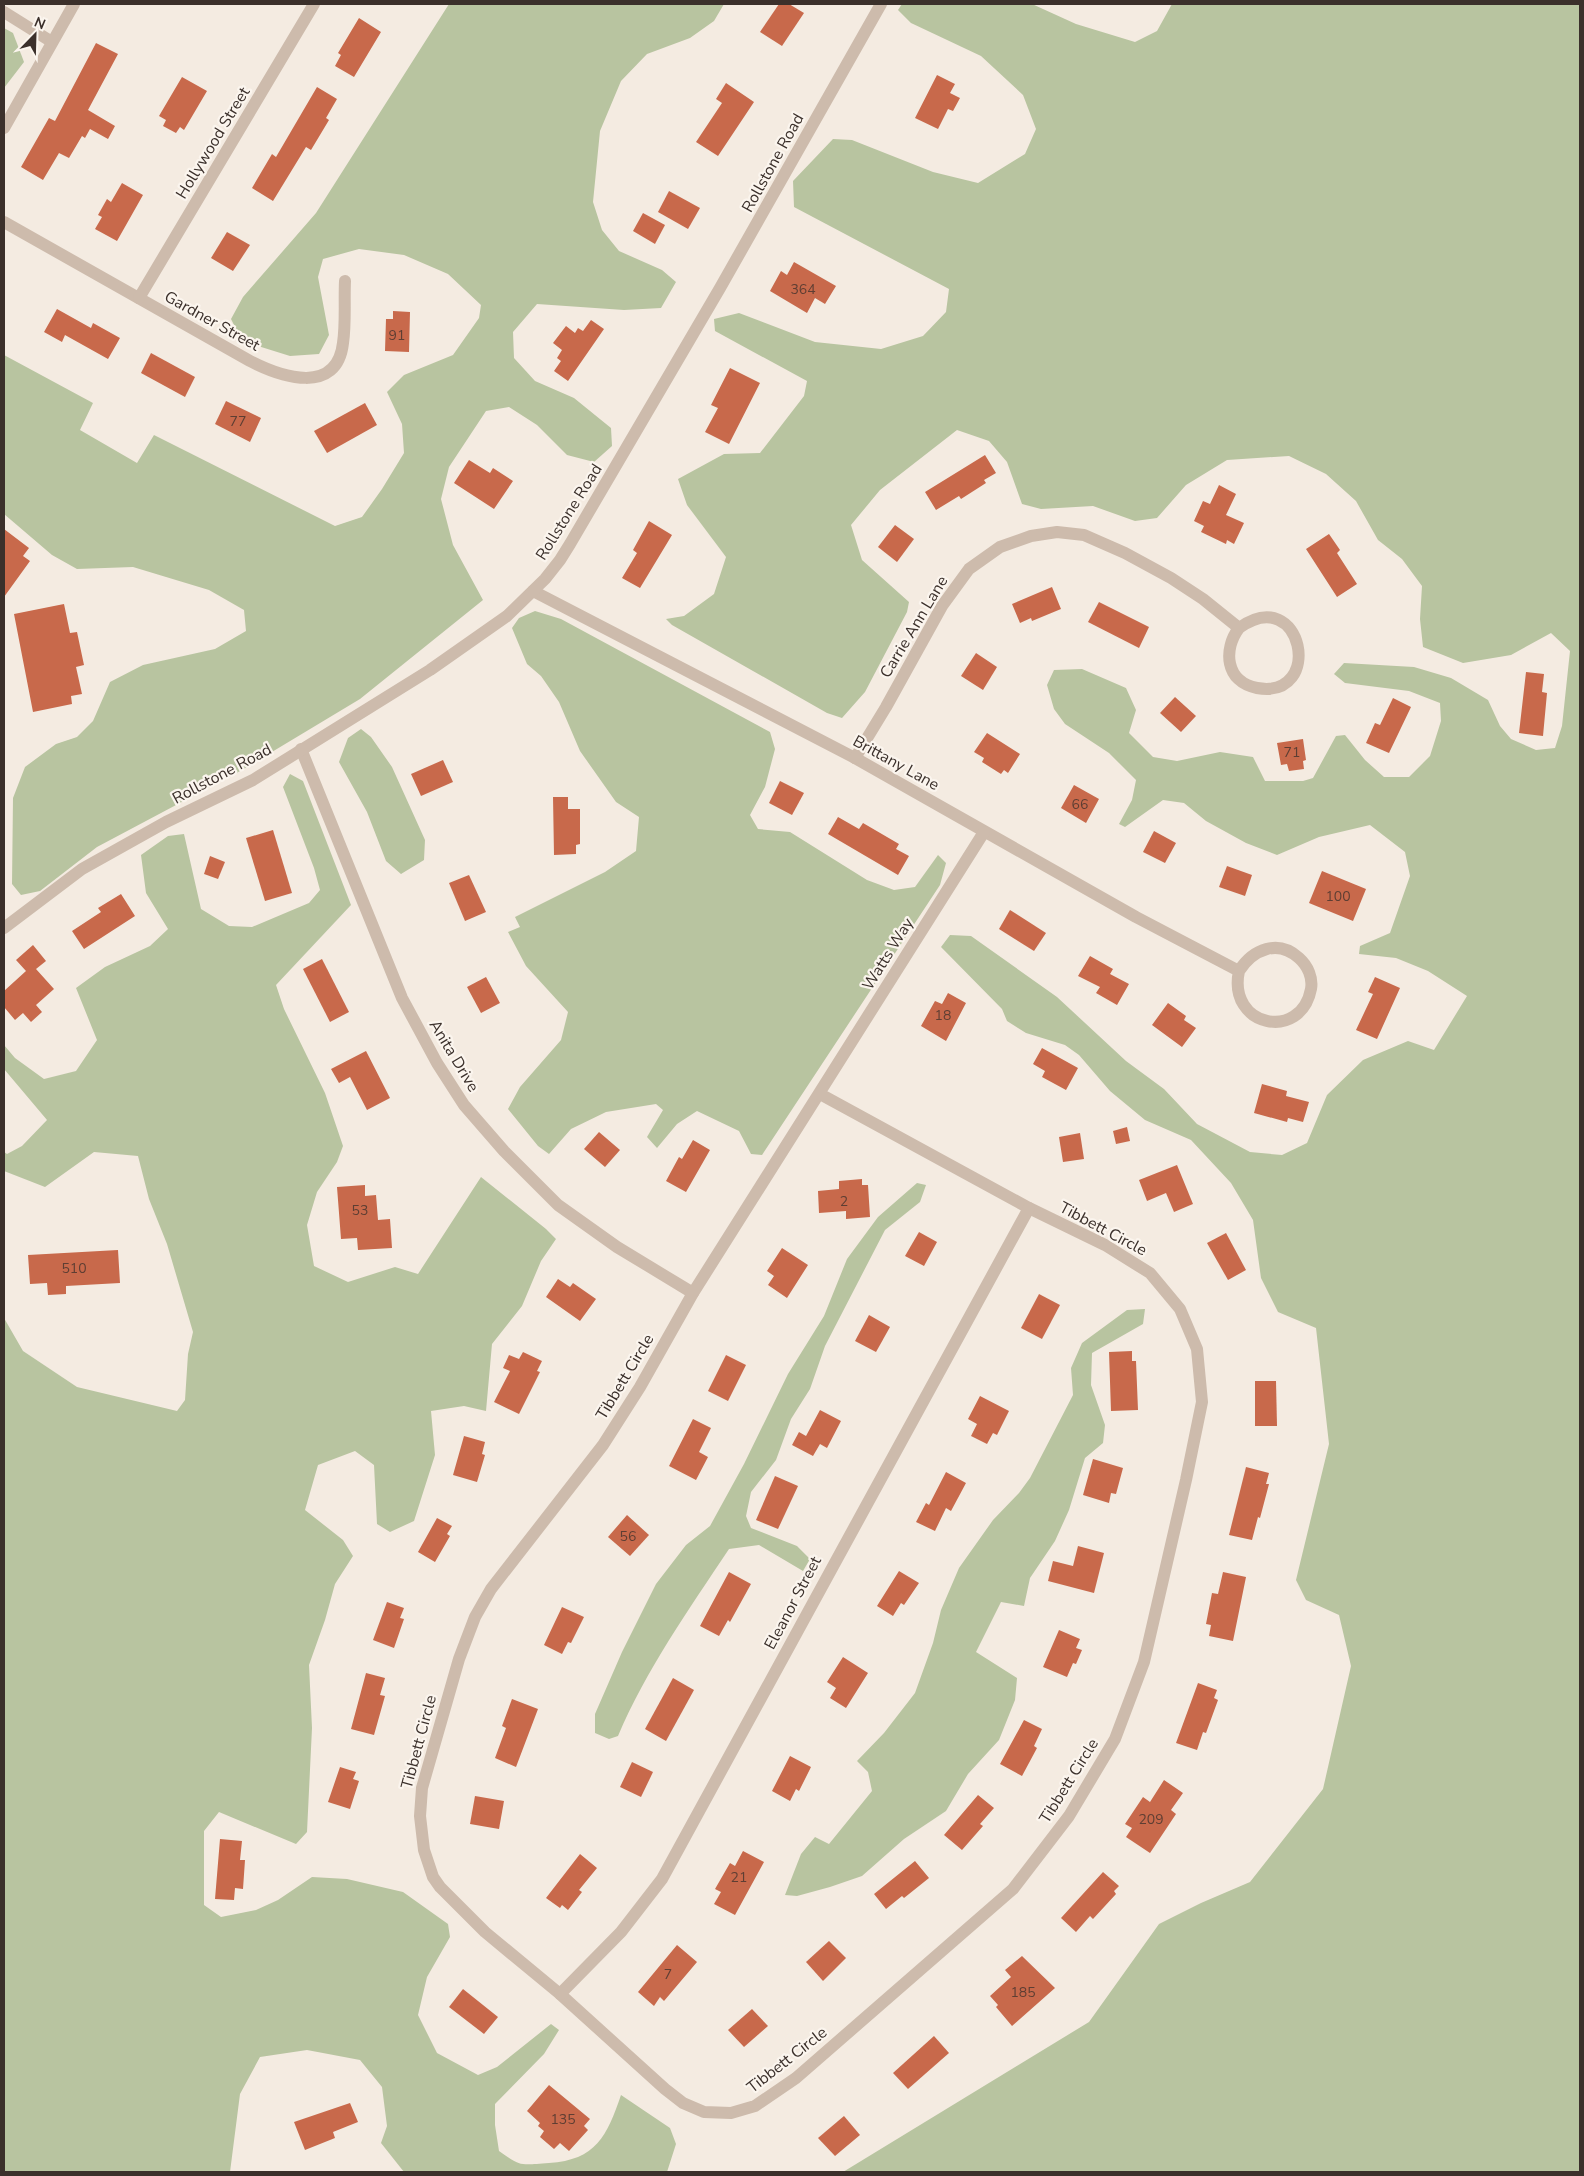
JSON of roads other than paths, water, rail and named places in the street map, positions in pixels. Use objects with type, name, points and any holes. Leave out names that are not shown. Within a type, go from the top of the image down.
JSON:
[{"type":"street","points":[[4,128],[74,4]]},
{"type":"street","name":"Hollywood Street","points":[[139,298],[314,4]]},
{"type":"street","name":"Rollstone Road","points":[[5,923],[82,869],[166,822],[253,780],[430,670],[507,616],[533,590],[560,560],[575,536],[720,288],[881,4]]},
{"type":"street","points":[[4,12],[52,42]]},
{"type":"street","name":"Gardner Street","points":[[4,222],[270,371],[289,377],[308,378],[328,372],[336,363],[343,344],[345,281]]},
{"type":"street","name":"Carrie Ann Lane","points":[[855,758],[886,707],[942,606],[969,569],[1000,548],[1031,536],[1057,532],[1084,535],[1125,553],[1171,578],[1239,628]]},
{"type":"street","name":"Brittany Lane","points":[[533,590],[855,758],[1136,917],[1239,971]]},
{"type":"street","points":[[1259,618],[1271,618],[1282,622],[1291,629],[1297,639],[1300,650],[1299,662],[1287,681],[1276,687],[1264,689],[1252,687],[1242,682],[1234,672],[1229,661],[1228,649],[1232,638],[1239,628],[1248,621],[1259,618]]},
{"type":"street","name":"Anita Drive","points":[[301,749],[398,989],[437,1063],[464,1105],[504,1151],[558,1205],[617,1247],[693,1292]]},
{"type":"street","name":"Watts Way","points":[[820,1094],[984,832]]},
{"type":"street","points":[[1268,948],[1281,948],[1298,957],[1309,973],[1311,985],[1309,998],[1303,1008],[1289,1018],[1272,1022],[1260,1020],[1250,1014],[1242,1005],[1238,994],[1237,982],[1239,971],[1246,960],[1256,952],[1268,948]]},
{"type":"street","name":"Tibbett Circle","points":[[820,1094],[1029,1208],[1105,1245],[1150,1273],[1180,1309],[1197,1349],[1202,1402],[1144,1662],[1115,1739],[1070,1816],[1013,1889],[796,2078],[755,2106],[730,2113],[704,2112],[683,2103],[560,1994],[485,1932],[445,1892],[433,1877],[426,1857],[421,1826],[422,1788],[459,1660],[475,1617],[492,1589],[603,1445],[640,1387],[693,1292],[820,1094]]},
{"type":"street","name":"Eleanor Street","points":[[560,1994],[621,1932],[662,1879],[1029,1208]]}]
